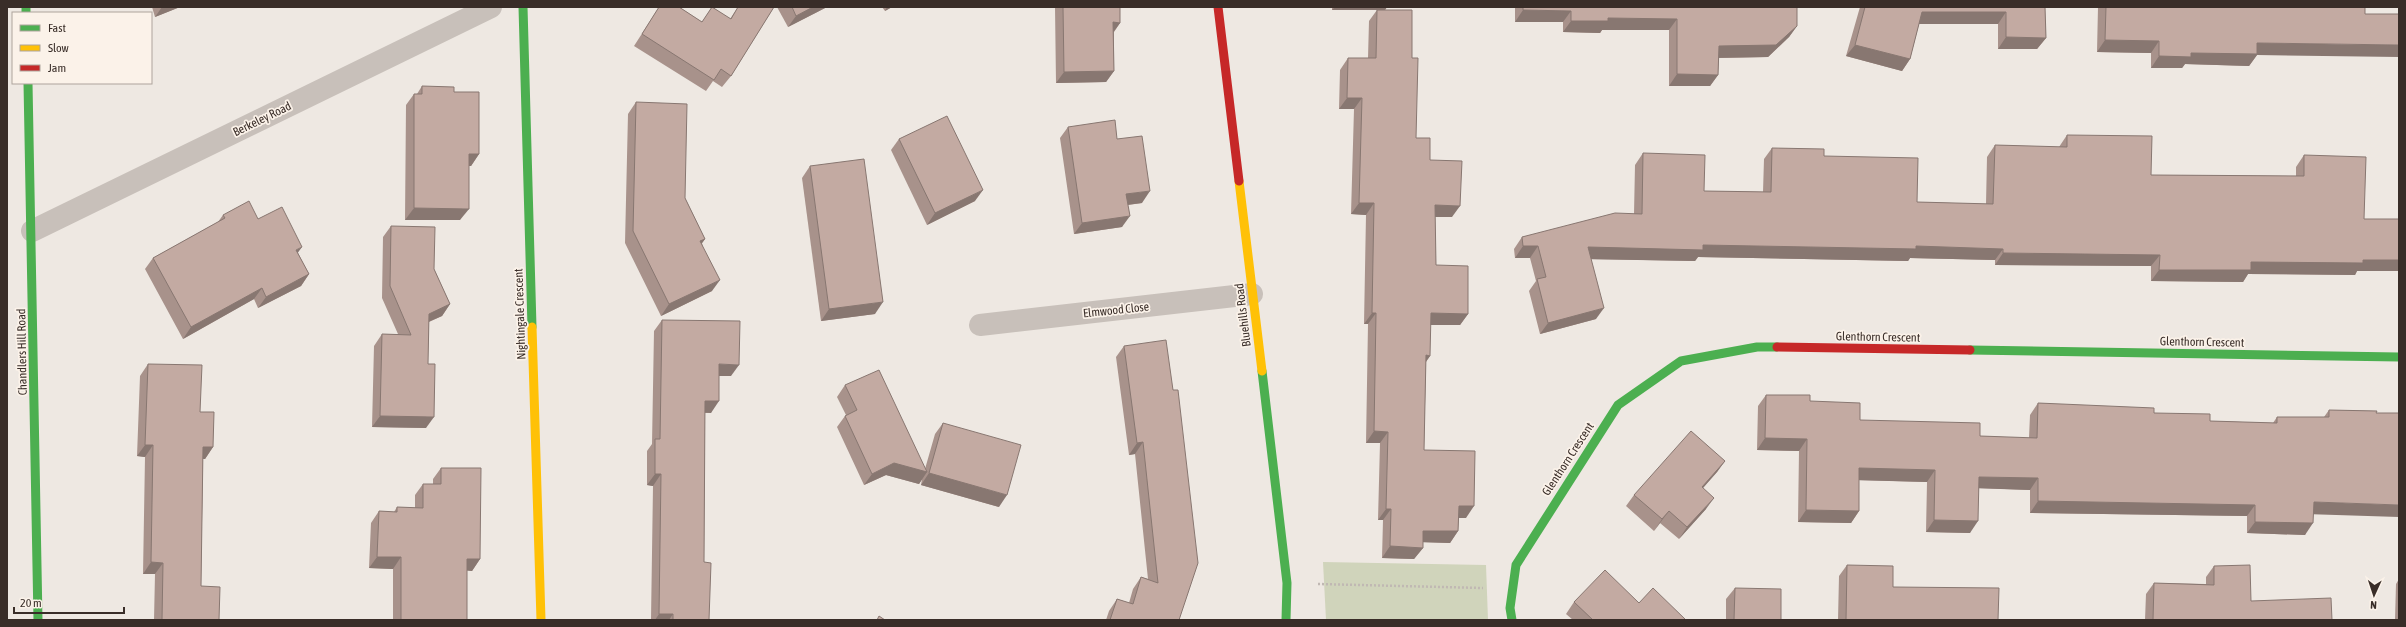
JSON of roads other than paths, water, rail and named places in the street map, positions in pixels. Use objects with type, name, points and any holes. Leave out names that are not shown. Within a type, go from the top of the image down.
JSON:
[{"type":"street","name":"Berkeley Road","points":[[32,230],[491,7]]},
{"type":"street","name":"Nightingale Crescent","points":[[523,7],[541,620]]},
{"type":"street","name":"Bluehills Road","points":[[1218,7],[1287,583],[1286,620]]},
{"type":"street","name":"Chandlers Hill Road","points":[[28,84],[32,230],[38,620]]},
{"type":"street","name":"Elmwood Close","points":[[980,325],[1252,294]]},
{"type":"street","name":"Glenthorn Crescent","points":[[1512,620],[1510,608],[1516,565],[1618,405],[1682,361],[1757,347],[2399,357]]}]
